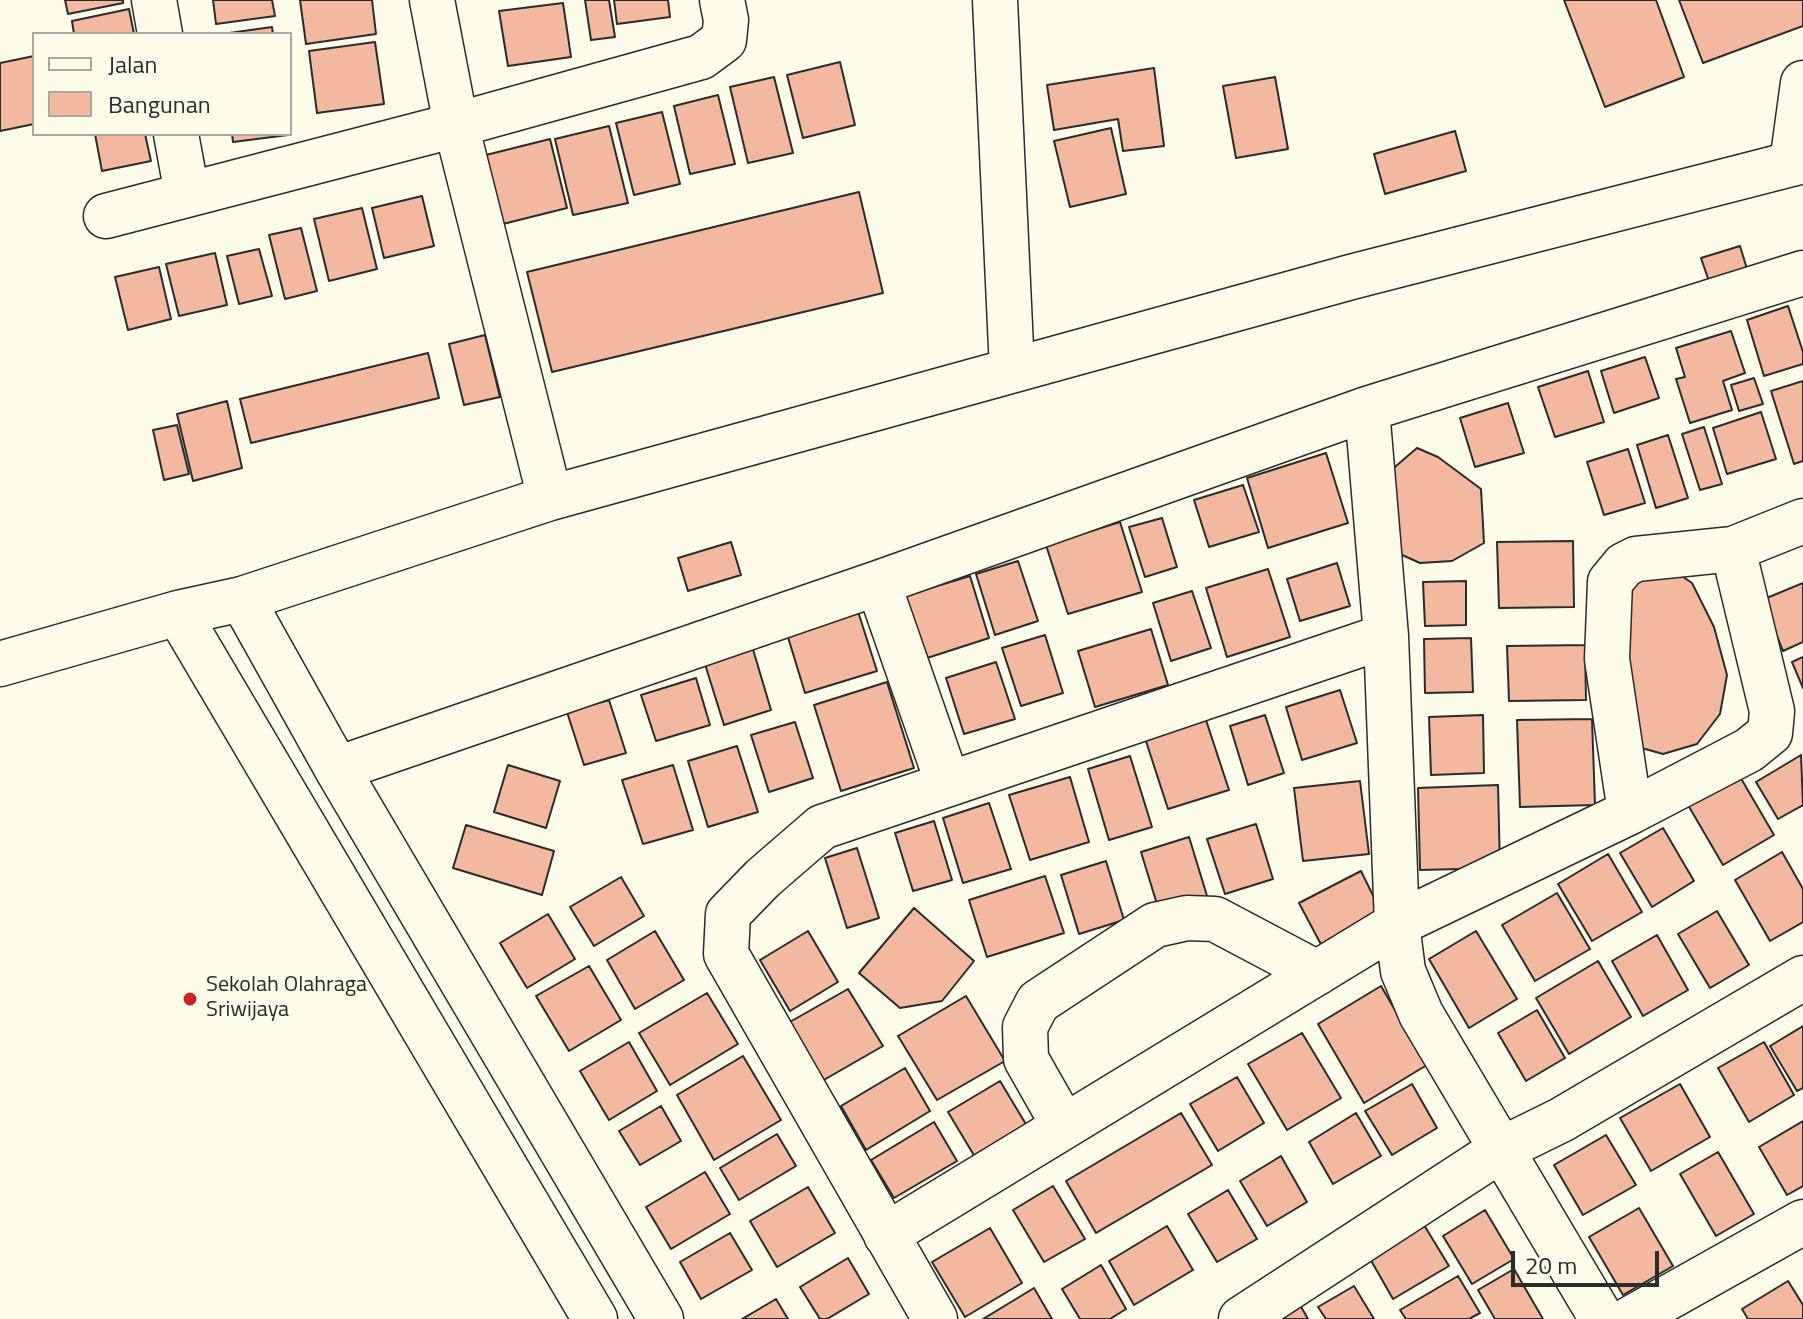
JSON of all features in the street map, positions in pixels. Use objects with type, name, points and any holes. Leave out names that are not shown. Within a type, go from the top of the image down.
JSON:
[{"type":"street","points":[[154,0],[160,32]]},
{"type":"street","points":[[432,0],[456,125],[550,498]]},
{"type":"street","points":[[106,216],[456,125],[701,57],[724,40],[726,20],[722,0]]},
{"type":"street","points":[[995,0],[1012,370]]},
{"type":"street","points":[[0,664],[178,613],[242,599],[550,498],[1351,277],[1797,162],[1803,83]]},
{"type":"street","points":[[176,136],[187,194]]},
{"type":"street","points":[[337,769],[878,583],[1367,409],[1803,273]]},
{"type":"street","points":[[1367,409],[1386,636],[1397,924],[1403,971],[1421,1014],[1602,1319]]},
{"type":"street","points":[[1630,812],[1607,659],[1610,582],[1624,565],[1636,559],[1733,549],[1803,521]]},
{"type":"street","points":[[886,1235],[1397,924],[1630,812],[1749,750],[1770,733],[1772,711],[1733,549]]},
{"type":"street","points":[[878,583],[948,784]]},
{"type":"street","points":[[242,599],[337,769],[661,1319]]},
{"type":"street","points":[[178,613],[595,1319]]},
{"type":"street","points":[[935,1319],[726,954],[728,914],[763,878],[822,827],[1386,636]]},
{"type":"street","points":[[1064,1126],[1026,1059],[1025,1027],[1038,1002],[1155,925],[1187,918],[1215,919],[1317,973]]},
{"type":"street","points":[[1241,1319],[1502,1149],[1561,1120],[1803,978]]},
{"type":"street","points":[[1630,1319],[1803,1222]]},
{"type":"building","points":[[65,0],[123,0],[123,3],[68,14]]},
{"type":"building","points":[[213,0],[272,0],[275,16],[216,24]]},
{"type":"building","points":[[300,0],[372,0],[376,34],[306,44]]},
{"type":"building","points":[[585,0],[609,0],[615,37],[591,40]]},
{"type":"building","points":[[614,0],[668,0],[670,17],[617,24]]},
{"type":"building","points":[[1564,0],[1656,0],[1684,77],[1605,107]]},
{"type":"building","points":[[1679,0],[1803,0],[1803,26],[1703,63]]},
{"type":"building","points":[[563,3],[571,57],[508,66],[499,11]]},
{"type":"building","points":[[129,9],[134,32],[74,32],[72,21]]},
{"type":"building","points":[[272,27],[273,32],[236,32]]},
{"type":"building","points":[[375,42],[384,104],[317,113],[309,51]]},
{"type":"building","points":[[32,56],[32,124],[0,131],[0,63]]},
{"type":"building","points":[[840,62],[855,125],[803,138],[787,75]]},
{"type":"building","points":[[1154,68],[1164,146],[1123,151],[1118,119],[1054,130],[1047,85]]},
{"type":"building","points":[[774,77],[793,153],[748,163],[730,87]]},
{"type":"building","points":[[1275,77],[1288,149],[1236,158],[1223,86]]},
{"type":"building","points":[[718,95],[735,164],[690,174],[674,106]]},
{"type":"building","points":[[662,112],[680,184],[634,195],[616,123]]},
{"type":"building","points":[[609,126],[628,203],[573,215],[555,139]]},
{"type":"building","points":[[1111,128],[1126,194],[1070,207],[1054,141]]},
{"type":"building","points":[[1455,131],[1466,171],[1385,194],[1374,154]]},
{"type":"building","points":[[95,136],[145,136],[151,161],[102,171]]},
{"type":"building","points":[[232,136],[280,136],[233,142]]},
{"type":"building","points":[[550,139],[567,208],[503,224],[486,155]]},
{"type":"building","points":[[859,192],[883,293],[552,372],[527,272]]},
{"type":"building","points":[[422,196],[434,246],[384,258],[372,208]]},
{"type":"building","points":[[362,208],[377,269],[329,281],[314,219]]},
{"type":"building","points":[[301,228],[317,291],[285,299],[269,235]]},
{"type":"building","points":[[1740,246],[1751,282],[1713,293],[1701,258]]},
{"type":"building","points":[[259,249],[272,296],[239,304],[227,256]]},
{"type":"building","points":[[215,253],[227,305],[179,316],[166,264]]},
{"type":"building","points":[[159,267],[171,319],[128,330],[115,277]]},
{"type":"building","points":[[1788,306],[1803,352],[1803,364],[1764,376],[1747,320]]},
{"type":"building","points":[[1731,331],[1745,373],[1723,381],[1732,410],[1690,423],[1676,379],[1685,377],[1676,348]]},
{"type":"building","points":[[485,335],[500,397],[464,405],[449,344]]},
{"type":"building","points":[[428,353],[439,398],[251,443],[240,399]]},
{"type":"building","points":[[1645,357],[1659,398],[1614,413],[1601,371]]},
{"type":"building","points":[[1588,371],[1604,422],[1555,437],[1538,387]]},
{"type":"building","points":[[1754,378],[1763,404],[1739,411],[1731,385]]},
{"type":"building","points":[[1803,381],[1803,461],[1794,464],[1771,391]]},
{"type":"building","points":[[227,401],[242,468],[193,481],[177,414]]},
{"type":"building","points":[[1508,403],[1524,453],[1475,467],[1460,418]]},
{"type":"building","points":[[1761,412],[1776,459],[1727,474],[1713,428]]},
{"type":"building","points":[[177,425],[189,474],[164,480],[153,430]]},
{"type":"building","points":[[1704,427],[1722,484],[1700,490],[1682,434]]},
{"type":"building","points":[[1668,435],[1688,498],[1656,508],[1637,445]]},
{"type":"building","points":[[1417,448],[1438,457],[1481,489],[1484,543],[1452,561],[1420,563],[1391,550],[1389,472]]},
{"type":"building","points":[[1628,449],[1645,503],[1604,515],[1587,462]]},
{"type":"building","points":[[1326,453],[1348,523],[1268,548],[1247,478]]},
{"type":"building","points":[[1243,485],[1259,532],[1209,547],[1194,500]]},
{"type":"building","points":[[1162,518],[1177,567],[1145,577],[1129,527]]},
{"type":"building","points":[[1120,522],[1142,592],[1068,614],[1046,545]]},
{"type":"building","points":[[1573,541],[1574,607],[1499,608],[1497,542]]},
{"type":"building","points":[[731,542],[741,575],[688,591],[678,558]]},
{"type":"building","points":[[1018,561],[1038,621],[995,635],[976,574]]},
{"type":"building","points":[[1337,563],[1350,606],[1300,621],[1287,579]]},
{"type":"building","points":[[1667,566],[1692,583],[1714,627],[1727,675],[1720,714],[1697,744],[1663,754],[1631,745],[1627,584]]},
{"type":"building","points":[[1268,569],[1290,637],[1227,657],[1206,588]]},
{"type":"building","points":[[970,576],[989,638],[921,660],[901,597]]},
{"type":"building","points":[[1466,581],[1466,625],[1425,626],[1423,582]]},
{"type":"building","points":[[1803,583],[1803,642],[1783,651],[1762,600]]},
{"type":"building","points":[[1192,591],[1211,648],[1171,661],[1153,603]]},
{"type":"building","points":[[855,602],[877,671],[805,693],[784,624]]},
{"type":"building","points":[[1151,629],[1168,685],[1095,707],[1078,651]]},
{"type":"building","points":[[1045,635],[1063,693],[1021,706],[1002,648]]},
{"type":"building","points":[[1471,638],[1473,692],[1425,693],[1424,639]]},
{"type":"building","points":[[1585,645],[1586,700],[1509,701],[1507,646]]},
{"type":"building","points":[[752,646],[771,710],[724,725],[704,661]]},
{"type":"building","points":[[1803,657],[1803,688],[1792,662]]},
{"type":"building","points":[[996,662],[1015,719],[964,734],[946,678]]},
{"type":"building","points":[[696,678],[710,725],[656,741],[641,695]]},
{"type":"building","points":[[887,682],[914,768],[841,791],[814,705]]},
{"type":"building","points":[[1340,690],[1357,743],[1302,760],[1286,707]]},
{"type":"building","points":[[609,700],[626,753],[584,765],[567,712]]},
{"type":"building","points":[[1265,715],[1284,773],[1248,785],[1230,726]]},
{"type":"building","points":[[1483,715],[1484,773],[1431,775],[1429,717]]},
{"type":"building","points":[[1205,717],[1229,790],[1168,809],[1144,735]]},
{"type":"building","points":[[1592,719],[1595,805],[1520,807],[1517,720]]},
{"type":"building","points":[[795,722],[813,778],[769,792],[751,735]]},
{"type":"building","points":[[737,746],[758,812],[708,827],[688,761]]},
{"type":"building","points":[[1801,755],[1803,805],[1778,819],[1756,782]]},
{"type":"building","points":[[1130,756],[1152,827],[1109,840],[1088,769]]},
{"type":"building","points":[[508,765],[560,781],[546,828],[494,812]]},
{"type":"building","points":[[673,765],[693,830],[643,844],[622,780]]},
{"type":"building","points":[[1739,775],[1774,835],[1723,865],[1688,805]]},
{"type":"building","points":[[1070,777],[1089,842],[1030,860],[1009,795]]},
{"type":"building","points":[[1360,781],[1369,854],[1303,861],[1294,788]]},
{"type":"building","points":[[1498,785],[1500,868],[1420,870],[1418,788]]},
{"type":"building","points":[[989,803],[1011,869],[963,883],[943,818]]},
{"type":"building","points":[[934,821],[952,880],[913,891],[895,833]]},
{"type":"building","points":[[1256,824],[1273,879],[1225,894],[1207,839]]},
{"type":"building","points":[[466,825],[554,851],[542,895],[453,868]]},
{"type":"building","points":[[1663,828],[1694,881],[1652,907],[1620,853]]},
{"type":"building","points":[[1189,837],[1208,899],[1160,914],[1141,852]]},
{"type":"building","points":[[857,848],[879,918],[847,928],[825,858]]},
{"type":"building","points":[[1782,852],[1803,889],[1803,922],[1770,941],[1735,880]]},
{"type":"building","points":[[1608,854],[1642,912],[1592,941],[1558,884]]},
{"type":"building","points":[[1106,861],[1124,920],[1079,934],[1061,875]]},
{"type":"building","points":[[1361,871],[1384,918],[1324,950],[1299,903]]},
{"type":"building","points":[[1045,876],[1064,933],[987,957],[969,900]]},
{"type":"building","points":[[621,877],[644,916],[594,946],[570,907]]},
{"type":"building","points":[[1557,893],[1590,949],[1535,981],[1502,925]]},
{"type":"building","points":[[914,908],[974,961],[942,1001],[900,1008],[859,973]]},
{"type":"building","points":[[1717,911],[1749,965],[1710,988],[1678,934]]},
{"type":"building","points":[[548,914],[575,959],[527,988],[500,943]]},
{"type":"building","points":[[655,931],[684,980],[635,1009],[607,960]]},
{"type":"building","points":[[808,931],[838,982],[790,1011],[760,960]]},
{"type":"building","points":[[1476,931],[1517,999],[1469,1028],[1429,959]]},
{"type":"building","points":[[1657,935],[1688,990],[1643,1016],[1612,961]]},
{"type":"building","points":[[1598,961],[1631,1017],[1569,1054],[1536,998]]},
{"type":"building","points":[[589,966],[621,1020],[569,1051],[536,996]]},
{"type":"building","points":[[1381,986],[1427,1065],[1364,1103],[1318,1024]]},
{"type":"building","points":[[848,989],[883,1046],[822,1081],[788,1023]]},
{"type":"building","points":[[707,993],[738,1044],[670,1085],[639,1033]]},
{"type":"building","points":[[966,996],[1005,1061],[937,1100],[898,1036]]},
{"type":"building","points":[[1537,1010],[1565,1058],[1526,1081],[1498,1033]]},
{"type":"building","points":[[1803,1026],[1803,1088],[1797,1091],[1770,1046]]},
{"type":"building","points":[[1302,1033],[1341,1098],[1287,1130],[1248,1064]]},
{"type":"building","points":[[629,1042],[657,1091],[609,1120],[580,1071]]},
{"type":"building","points":[[1764,1042],[1794,1095],[1749,1122],[1718,1068]]},
{"type":"building","points":[[743,1056],[781,1120],[714,1160],[677,1095]]},
{"type":"building","points":[[905,1068],[930,1111],[866,1150],[841,1106]]},
{"type":"building","points":[[1237,1077],[1264,1123],[1218,1151],[1190,1104]]},
{"type":"building","points":[[1000,1081],[1027,1126],[975,1157],[948,1112]]},
{"type":"building","points":[[1412,1084],[1437,1128],[1392,1155],[1365,1111]]},
{"type":"building","points":[[1680,1084],[1710,1137],[1651,1171],[1620,1118]]},
{"type":"building","points":[[661,1106],[681,1141],[640,1165],[619,1131]]},
{"type":"building","points":[[1181,1113],[1212,1165],[1096,1233],[1066,1181]]},
{"type":"building","points":[[1356,1113],[1381,1156],[1333,1184],[1309,1142]]},
{"type":"building","points":[[1803,1121],[1803,1186],[1787,1195],[1759,1147]]},
{"type":"building","points":[[934,1122],[957,1161],[894,1198],[871,1160]]},
{"type":"building","points":[[777,1134],[796,1166],[739,1200],[720,1168]]},
{"type":"building","points":[[1606,1135],[1636,1185],[1583,1215],[1554,1165]]},
{"type":"building","points":[[1718,1152],[1754,1214],[1716,1236],[1680,1174]]},
{"type":"building","points":[[1281,1156],[1307,1202],[1267,1226],[1240,1181]]},
{"type":"building","points":[[705,1172],[730,1214],[671,1249],[646,1207]]},
{"type":"building","points":[[1053,1186],[1085,1239],[1044,1262],[1013,1210]]},
{"type":"building","points":[[808,1187],[835,1233],[777,1267],[750,1221]]},
{"type":"building","points":[[1228,1190],[1257,1239],[1217,1262],[1188,1214]]},
{"type":"building","points":[[1639,1208],[1673,1266],[1623,1295],[1589,1237]]},
{"type":"building","points":[[1485,1210],[1514,1259],[1472,1284],[1443,1236]]},
{"type":"building","points":[[1424,1225],[1449,1266],[1393,1299],[1369,1257]]},
{"type":"building","points":[[1167,1226],[1193,1270],[1134,1305],[1109,1261]]},
{"type":"building","points":[[990,1228],[1022,1283],[965,1317],[932,1262]]},
{"type":"building","points":[[730,1233],[752,1270],[701,1299],[680,1262]]},
{"type":"building","points":[[848,1258],[869,1294],[827,1319],[820,1319],[800,1287]]},
{"type":"building","points":[[1101,1265],[1126,1309],[1110,1319],[1080,1319],[1062,1289]]},
{"type":"building","points":[[1514,1269],[1543,1319],[1495,1319],[1478,1290]]},
{"type":"building","points":[[1458,1276],[1480,1313],[1469,1319],[1406,1319],[1400,1310]]},
{"type":"building","points":[[1788,1281],[1803,1305],[1803,1319],[1748,1319],[1742,1309]]},
{"type":"building","points":[[1354,1286],[1374,1319],[1326,1319],[1318,1307]]},
{"type":"building","points":[[1034,1288],[1052,1319],[983,1319]]},
{"type":"building","points":[[1296,1298],[1308,1319],[1260,1319]]},
{"type":"building","points":[[776,1299],[788,1319],[742,1319]]},
{"type":"place","name":"Sekolah Olahraga Sriwijaya","points":[[190,999]]}]
